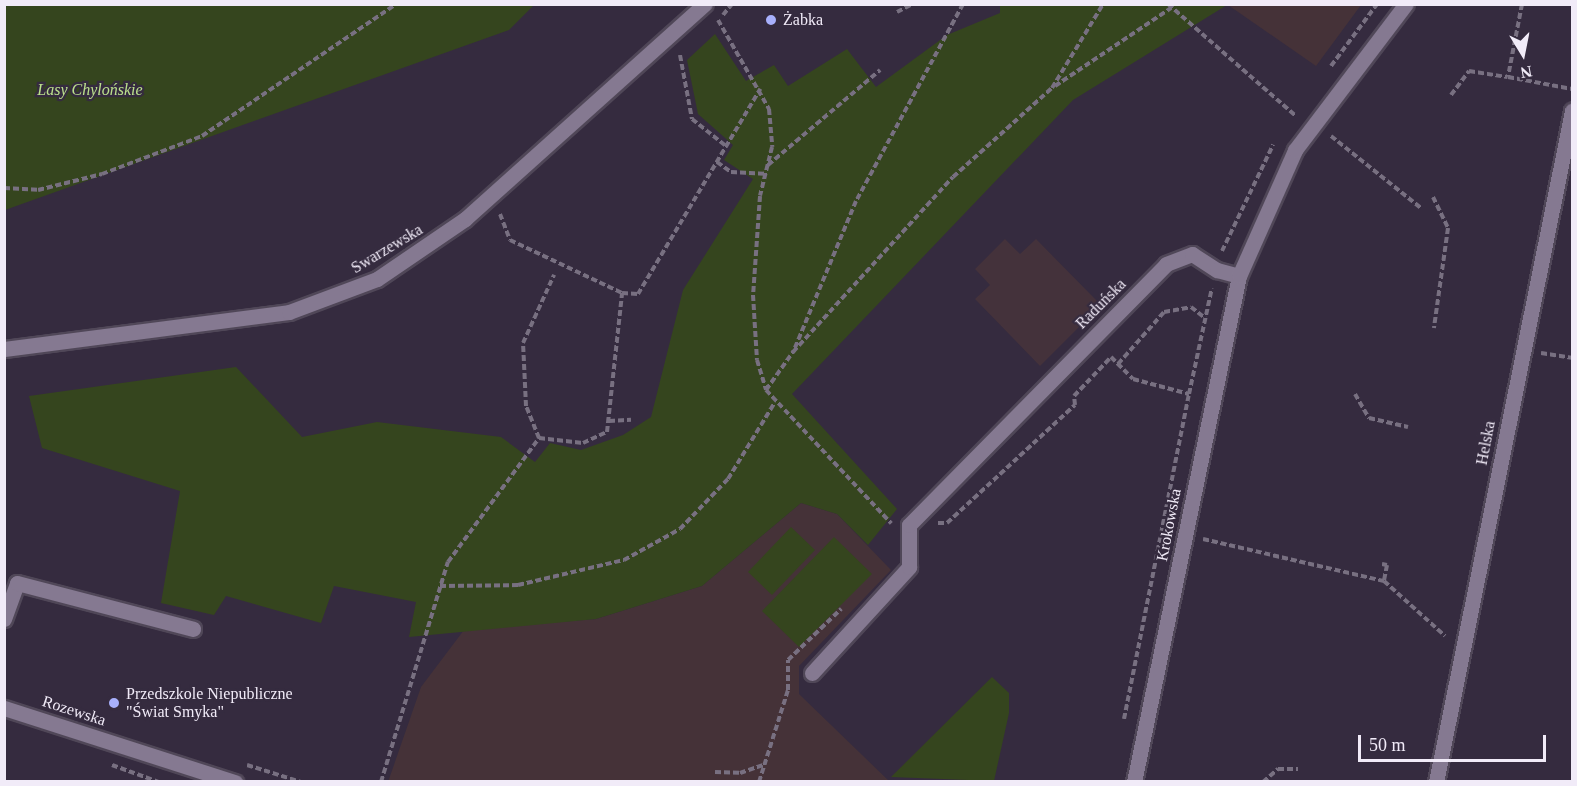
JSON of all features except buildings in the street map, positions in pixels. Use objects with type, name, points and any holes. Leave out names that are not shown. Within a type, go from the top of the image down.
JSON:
[{"type":"street","name":"Swarzewska","points":[[4,349],[289,312],[377,279],[465,219],[705,4]]},
{"type":"street","points":[[1239,276],[1274,187],[1309,129],[1406,4]]},
{"type":"street","name":"Helska","points":[[1436,782],[1572,111]]},
{"type":"street","name":"Raduńska","points":[[909,525],[1166,264],[1192,254],[1217,270],[1239,276]]},
{"type":"street","name":"Krokowska","points":[[1134,782],[1239,276]]},
{"type":"street","points":[[812,673],[909,567],[909,525]]},
{"type":"street","points":[[4,619],[17,583],[193,629]]},
{"type":"street","name":"Rozewska","points":[[4,708],[237,777]]},
{"type":"path","points":[[4,188],[38,189],[102,174],[202,136],[396,4]]},
{"type":"path","points":[[732,4],[717,21],[760,89],[769,109],[768,166],[753,295],[757,360],[766,390],[775,402],[843,467],[890,523]]},
{"type":"path","points":[[897,12],[913,4]]},
{"type":"path","points":[[793,352],[856,201],[963,4]]},
{"type":"path","points":[[1052,88],[1102,4]]},
{"type":"path","points":[[1508,76],[1522,4]]},
{"type":"path","points":[[766,390],[793,352],[953,177],[1052,88],[1169,6],[1309,129],[1326,142],[1330,135],[1421,208]]},
{"type":"path","points":[[680,54],[692,120],[726,146]]},
{"type":"path","points":[[768,166],[880,70]]},
{"type":"path","points":[[1451,95],[1469,71],[1572,89]]},
{"type":"path","points":[[500,213],[510,240],[622,293],[638,294],[760,89]]},
{"type":"path","points":[[1290,123],[1296,117]]},
{"type":"path","points":[[1123,724],[1189,394],[1217,270],[1247,191],[1280,137]]},
{"type":"path","points":[[717,162],[731,172],[766,174]]},
{"type":"path","points":[[1433,197],[1448,228],[1434,328]]},
{"type":"path","points":[[539,438],[526,406],[523,343],[554,275]]},
{"type":"path","points":[[539,438],[583,443],[607,432],[622,293]]},
{"type":"path","points":[[1118,364],[1164,312],[1191,308],[1205,318]]},
{"type":"path","points":[[1522,350],[1572,358]]},
{"type":"path","points":[[909,525],[947,523],[1075,405],[1074,396],[1111,357],[1133,379],[1189,394]]},
{"type":"path","points":[[1355,394],[1369,418],[1408,427]]},
{"type":"path","points":[[440,586],[518,585],[624,560],[680,529],[720,487],[775,402]]},
{"type":"path","points":[[609,421],[631,420]]},
{"type":"path","points":[[381,782],[448,562],[539,438]]},
{"type":"path","points":[[1161,530],[1384,581],[1463,653]]},
{"type":"path","points":[[1382,564],[1387,565],[1384,581]]},
{"type":"path","points":[[237,777],[241,764],[301,782]]},
{"type":"path","points":[[715,772],[740,773],[764,765]]},
{"type":"path","points":[[1263,782],[1278,769],[1298,770]]},
{"type":"shaded area","points":[[1228,5],[1361,5],[1316,66]]},
{"type":"shaded area","points":[[1005,239],[1020,254],[1036,239],[1101,305],[1040,366],[975,299],[990,285],[975,269]]},
{"type":"shaded area","points":[[801,503],[837,514],[891,570],[799,666],[799,694],[889,781],[388,782],[421,687],[464,630],[596,619],[702,586]]},
{"type":"green space","name":"Lasy Chylońskie","points":[[4,5],[534,5],[509,30],[5,210]]},
{"type":"green space","points":[[1000,5],[1227,5],[1073,100],[792,394],[897,509],[868,545],[837,514],[801,503],[702,586],[596,619],[409,637],[416,602],[334,586],[321,623],[226,596],[214,615],[161,603],[180,491],[42,448],[29,396],[236,367],[302,437],[377,422],[501,437],[535,462],[550,443],[581,450],[623,435],[651,417],[683,290],[753,179],[724,160],[733,145],[698,114],[687,60],[715,34],[746,81],[774,65],[788,86],[847,49],[876,87],[947,35],[1000,13]]},
{"type":"green space","points":[[791,527],[815,550],[772,595],[748,572]]},
{"type":"green space","points":[[834,537],[872,574],[799,647],[762,611]]},
{"type":"green space","points":[[992,677],[1009,693],[1009,713],[994,781],[891,777]]},
{"type":"place","name":"Żabka","points":[[771,20]]},
{"type":"place","name":"Przedszkole Niepubliczne \"Świat Smyka\"","points":[[114,703]]}]
